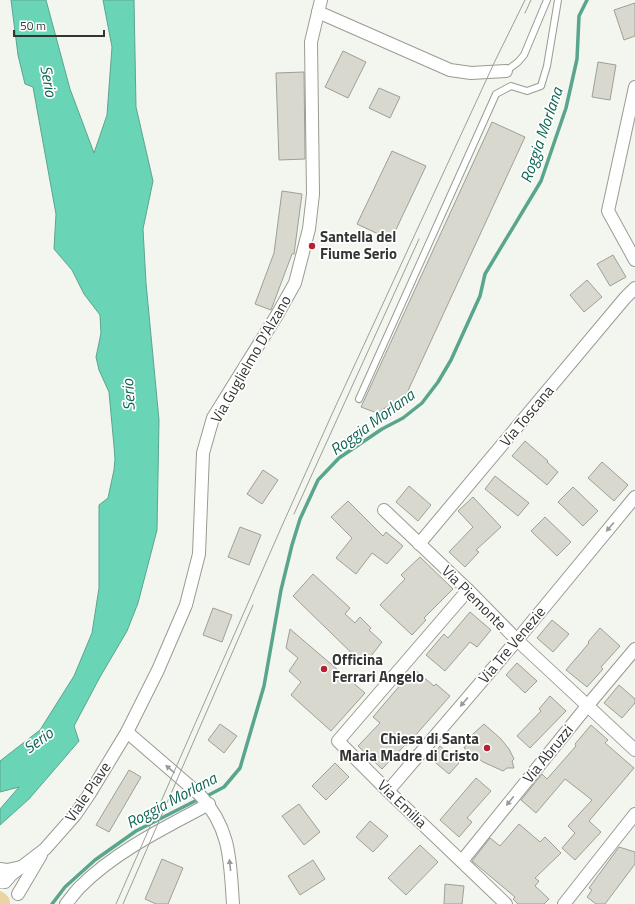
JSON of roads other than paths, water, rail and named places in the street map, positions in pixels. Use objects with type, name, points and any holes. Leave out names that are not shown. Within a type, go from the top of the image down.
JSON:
[{"type":"street","name":"Via Guglielmo D'Alzano","points":[[127,732],[158,670],[186,605],[199,554],[203,453],[213,418],[277,315],[295,283],[309,229],[313,194],[311,42],[321,0]]},
{"type":"street","points":[[318,12],[450,70],[471,73],[506,71]]},
{"type":"street","points":[[635,87],[608,212],[635,260]]},
{"type":"street","name":"Via Toscana","points":[[420,544],[625,298],[635,288]]},
{"type":"street","name":"Via Tre Venezie","points":[[388,791],[517,640],[635,497]]},
{"type":"street","name":"Via Piemonte","points":[[384,510],[468,590],[517,640],[635,750]]},
{"type":"street","name":"Via Emilia","points":[[468,590],[338,741],[506,904]]},
{"type":"street","name":"Via Abruzzi","points":[[462,861],[635,649]]},
{"type":"street","points":[[127,732],[209,804],[222,828],[228,851],[233,904]]},
{"type":"street","name":"Viale Piave","points":[[2,878],[6,870],[22,866],[45,849],[75,815],[86,800],[127,732]]},
{"type":"street","points":[[66,904],[78,889],[110,862],[144,839],[209,804]]},
{"type":"street","points":[[564,904],[635,814]]},
{"type":"street","name":"Viale Piave","points":[[19,899],[45,849]]},
{"type":"street","points":[[2,878],[12,886],[19,899]]},
{"type":"lane","points":[[506,71],[518,62],[524,55],[547,0]]},
{"type":"lane","points":[[359,398],[496,94],[511,86],[527,91],[541,86],[547,66],[558,0]]},
{"type":"water","name":"Serio","points":[[11,0],[46,0],[70,89],[94,153],[107,115],[112,47],[103,0],[134,0],[136,107],[153,181],[143,229],[146,283],[159,420],[157,530],[138,603],[127,631],[74,726],[79,741],[29,799],[0,825],[0,809],[19,787],[0,792],[0,761],[40,730],[74,676],[92,633],[99,588],[99,505],[108,498],[115,459],[109,392],[99,370],[96,357],[101,333],[100,315],[84,294],[72,270],[54,249],[56,214],[33,87],[25,84],[18,55]]},
{"type":"waterway","name":"Roggia Morlana","points":[[205,797],[224,787],[240,768],[264,686],[281,590],[292,545],[300,519],[318,480],[339,458],[382,429],[403,418],[422,403],[438,382],[451,360],[480,296],[485,274],[541,181],[566,108],[577,59],[579,16],[587,0]]},
{"type":"waterway","name":"Roggia Morlana","points":[[52,904],[65,887],[95,860],[136,831],[199,799]]},
{"type":"tram line","points":[[116,904],[332,414],[495,61],[525,0]]},
{"type":"tram line","points":[[525,13],[531,0]]},
{"type":"tram line","points":[[294,514],[419,239]]},
{"type":"tram line","points":[[123,904],[253,605]]},
{"type":"place","name":"Santella del Fiume Serio","points":[[312,246]]},
{"type":"place","name":"Officina Ferrari Angelo","points":[[324,669]]},
{"type":"place","name":"Chiesa di Santa Maria Madre di Cristo","points":[[487,748]]}]
